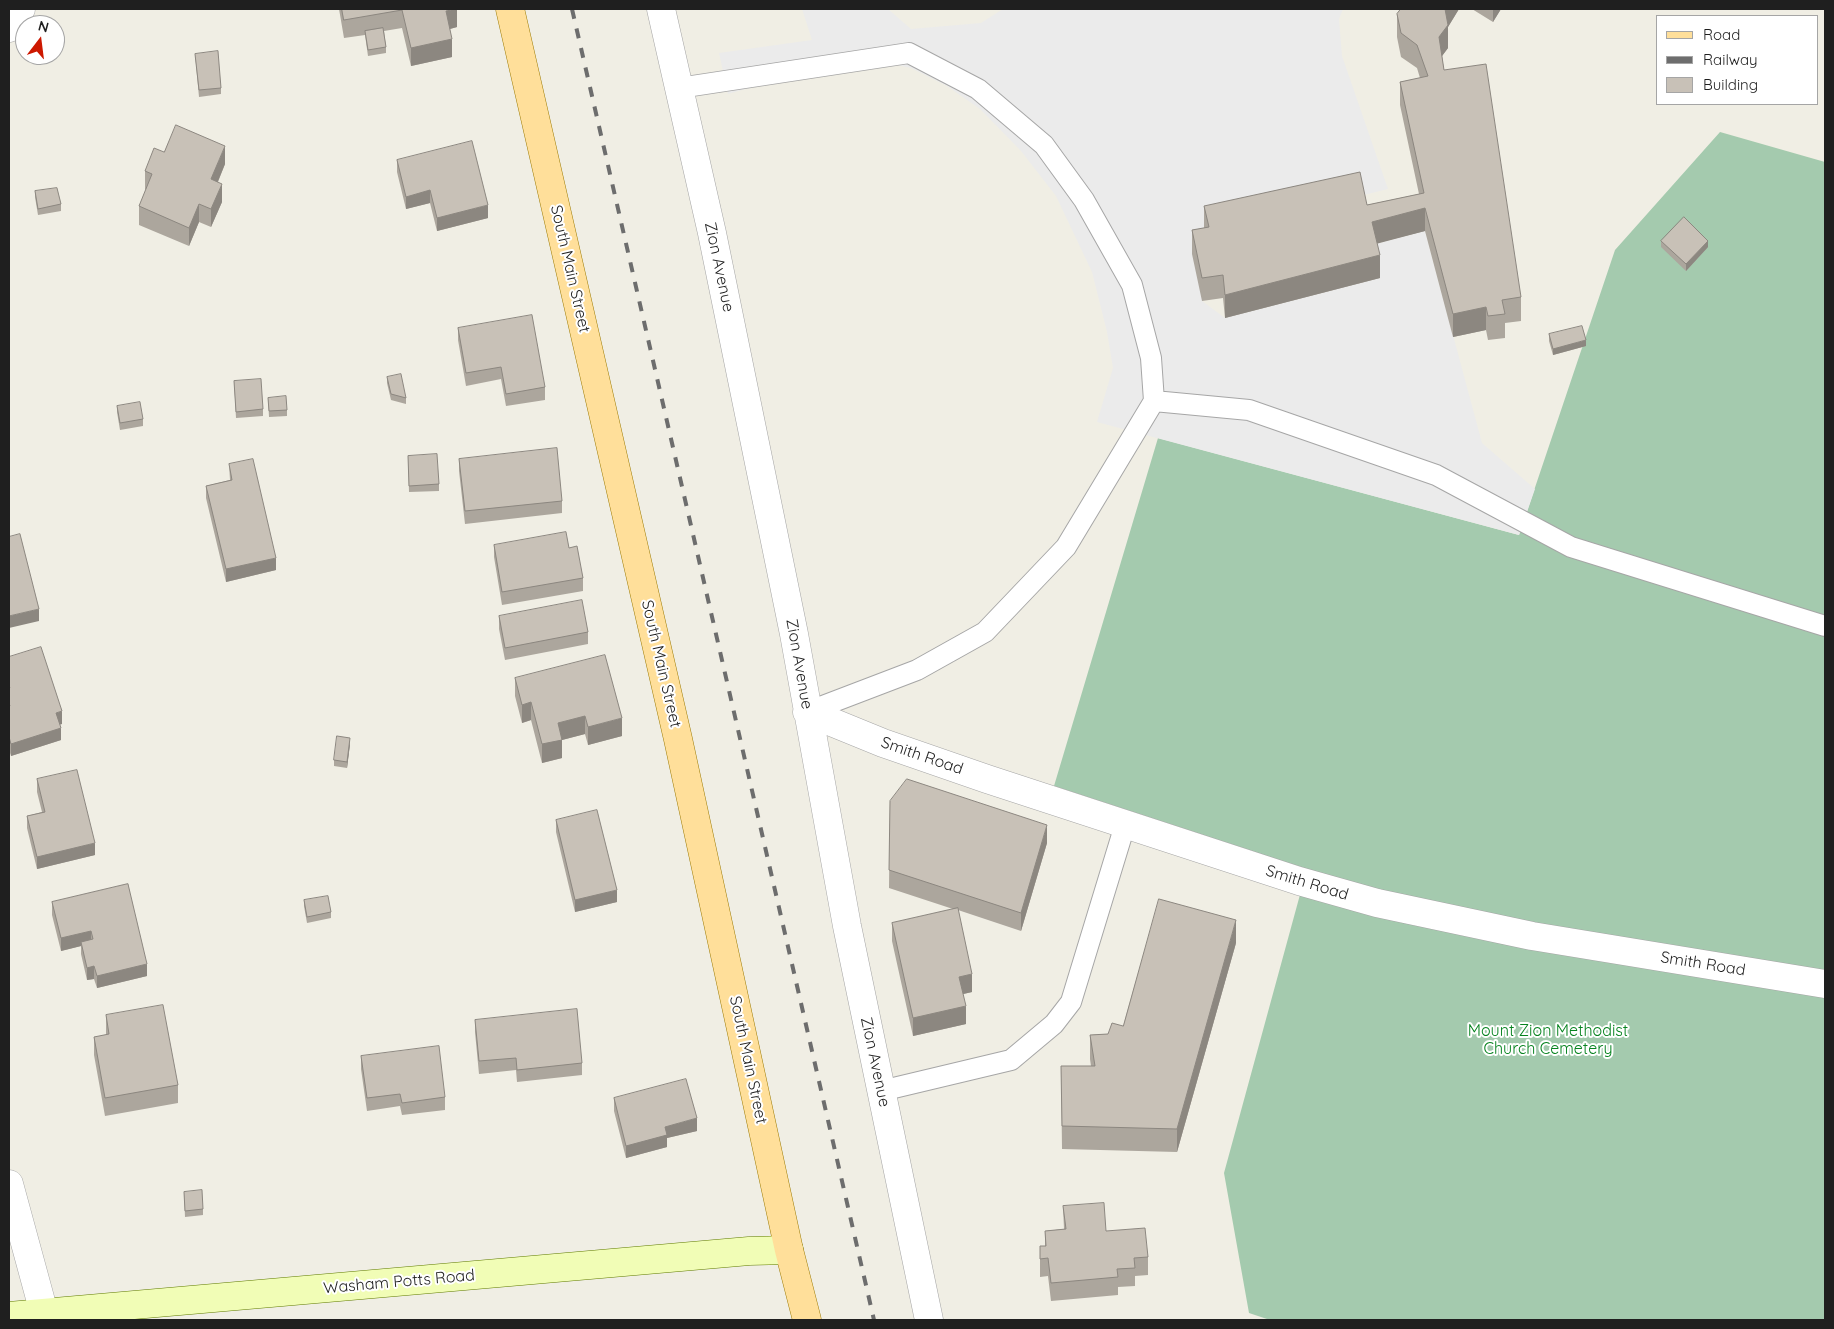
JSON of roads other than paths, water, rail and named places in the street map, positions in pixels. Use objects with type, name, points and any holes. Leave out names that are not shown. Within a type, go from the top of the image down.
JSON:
[{"type":"main road","name":"South Main Street","points":[[510,9],[678,739],[789,1250],[807,1320]]},
{"type":"street","points":[[9,28],[20,9]]},
{"type":"street","name":"Zion Avenue","points":[[661,9],[712,233],[794,634],[845,916],[929,1320]]},
{"type":"street","name":"Smith Road","points":[[807,712],[883,743],[1125,825],[1299,881],[1377,903],[1532,936],[1825,984]]},
{"type":"street","points":[[9,1184],[45,1317]]},
{"type":"street","name":"Washam Potts Road","points":[[9,1316],[45,1317],[749,1251],[789,1250]]},
{"type":"lane","points":[[679,88],[909,53],[978,89],[1044,145],[1084,200],[1132,285],[1151,358],[1154,401],[1066,547],[984,632],[917,670],[807,712]]},
{"type":"lane","points":[[1154,401],[1249,410],[1436,475],[1571,547],[1825,626]]},
{"type":"lane","points":[[880,1091],[1011,1060],[1054,1024],[1071,1002],[1125,825]]},
{"type":"railway","points":[[572,9],[874,1320]]},
{"type":"park label","name":"Mount Zion Methodist Church Cemetery","points":[[1548,1040]]}]
